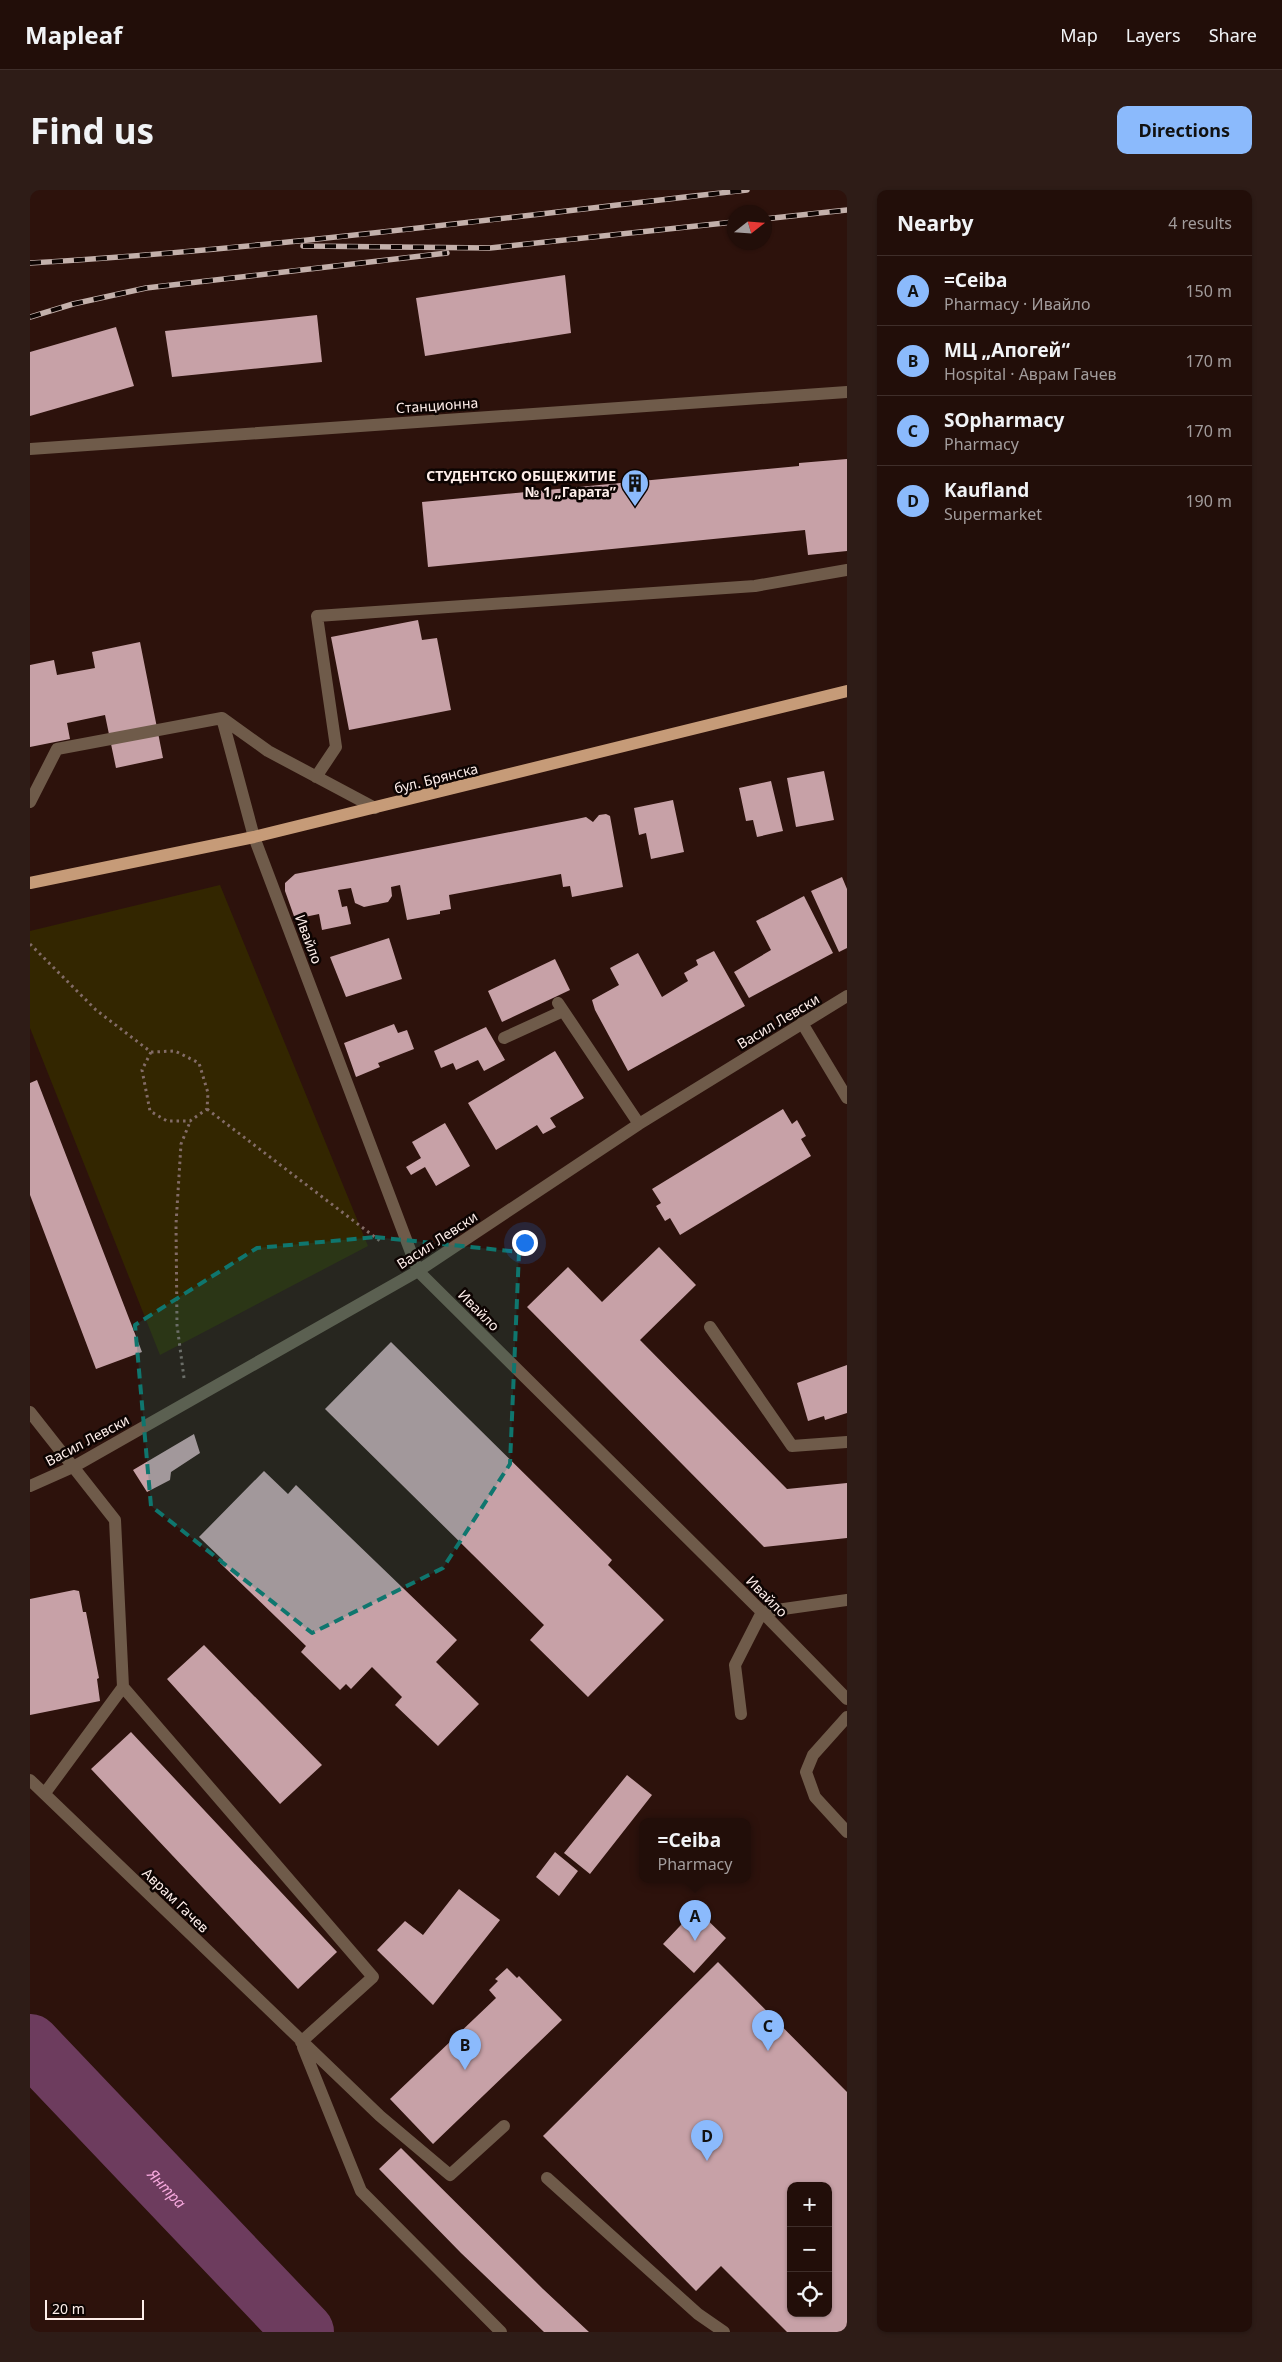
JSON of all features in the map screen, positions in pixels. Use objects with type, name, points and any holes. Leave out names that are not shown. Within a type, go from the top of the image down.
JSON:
[{"type":"main road","name":"бул. Брянска","points":[[30,883],[254,837],[847,691]]},
{"type":"street","name":"Станционна","points":[[30,449],[847,392]]},
{"type":"street","points":[[316,777],[336,748],[316,616],[755,586],[847,570]]},
{"type":"street","points":[[30,802],[57,749],[222,718],[268,751],[375,808]]},
{"type":"street","name":"Ивайло","points":[[222,718],[254,837],[418,1271],[762,1612],[847,1699]]},
{"type":"street","name":"Васил Левски","points":[[30,1486],[75,1466],[418,1271],[639,1124],[847,996]]},
{"type":"street","points":[[504,1038],[560,1007],[639,1124]]},
{"type":"street","points":[[802,1023],[847,1098]]},
{"type":"street","points":[[710,1327],[792,1446],[847,1442]]},
{"type":"street","points":[[30,1412],[75,1466],[115,1520],[123,1687],[373,1977],[301,2042],[361,2191],[501,2332]]},
{"type":"street","points":[[741,1714],[735,1665],[762,1612],[847,1600]]},
{"type":"street","points":[[44,1793],[123,1687]]},
{"type":"street","points":[[847,1717],[813,1755],[806,1772],[815,1797],[847,1832]]},
{"type":"street","name":"Аврам Гачев","points":[[30,1780],[301,2042],[380,2116],[450,2175],[504,2126]]},
{"type":"street","points":[[547,2178],[698,2314],[724,2332]]},
{"type":"path","points":[[30,944],[96,1010],[151,1052],[175,1051],[199,1063],[208,1093],[207,1108],[190,1121],[181,1144],[176,1233],[177,1326],[183,1373],[191,1400]]},
{"type":"path","points":[[151,1052],[142,1070],[150,1111],[166,1121],[190,1121]]},
{"type":"path","points":[[207,1108],[387,1247]]},
{"type":"highlighted area","points":[[375,1237],[519,1252],[510,1464],[443,1568],[312,1633],[151,1506],[135,1325],[257,1248]]},
{"type":"shaded area","points":[[220,885],[368,1246],[160,1355],[30,1028],[30,931]]},
{"type":"building","points":[[565,275],[571,333],[425,356],[416,298]]},
{"type":"building","points":[[317,315],[322,362],[172,377],[165,331]]},
{"type":"building","points":[[116,327],[134,386],[30,416],[30,352]]},
{"type":"building","name":"СТУДЕНТСКО ОБЩЕЖИТИЕ № 1 „Гарата”","points":[[847,459],[847,551],[808,555],[805,530],[428,567],[422,502],[799,466],[799,463]]},
{"type":"building","points":[[418,620],[422,640],[437,638],[451,710],[349,730],[331,637]]},
{"type":"building","points":[[140,642],[163,758],[116,768],[105,715],[67,723],[70,739],[30,747],[30,665],[54,660],[57,675],[95,668],[92,652]]},
{"type":"building","points":[[824,771],[834,820],[796,827],[787,778]]},
{"type":"building","points":[[771,781],[783,831],[757,837],[753,820],[746,821],[739,788]]},
{"type":"building","points":[[673,800],[684,852],[651,859],[646,833],[639,835],[634,808]]},
{"type":"building","points":[[606,814],[610,816],[623,887],[572,897],[570,886],[563,887],[561,874],[449,895],[451,909],[440,911],[440,914],[407,920],[400,885],[391,887],[392,896],[388,902],[364,907],[355,903],[351,888],[338,890],[342,907],[347,906],[351,924],[322,930],[319,914],[295,919],[285,891],[285,883],[295,874],[586,817],[593,822],[599,815]]},
{"type":"building","points":[[842,877],[847,889],[847,948],[839,952],[811,891]]},
{"type":"building","points":[[804,896],[833,953],[749,998],[734,972],[771,950],[756,921]]},
{"type":"building","points":[[389,938],[402,979],[346,997],[330,957]]},
{"type":"building","points":[[714,951],[745,1006],[628,1071],[595,1010],[592,1000],[619,985],[610,968],[638,953],[662,997],[688,981],[684,973],[698,965],[696,960]]},
{"type":"building","points":[[555,959],[570,990],[502,1022],[488,991]]},
{"type":"building","points":[[394,1024],[398,1033],[407,1030],[414,1049],[378,1063],[380,1067],[356,1077],[344,1043]]},
{"type":"building","points":[[486,1027],[505,1060],[484,1071],[478,1060],[456,1070],[453,1063],[441,1068],[434,1051]]},
{"type":"building","points":[[555,1051],[584,1098],[550,1118],[556,1127],[543,1134],[537,1125],[496,1150],[468,1103]]},
{"type":"building","points":[[37,1080],[142,1352],[96,1369],[30,1195],[30,1083]]},
{"type":"building","points":[[783,1109],[792,1124],[797,1120],[806,1136],[801,1139],[811,1156],[680,1235],[670,1218],[665,1221],[656,1206],[661,1203],[652,1189]]},
{"type":"building","points":[[445,1123],[470,1166],[436,1186],[425,1167],[411,1175],[406,1167],[421,1158],[412,1142]]},
{"type":"building","points":[[659,1247],[696,1285],[640,1340],[787,1489],[847,1483],[847,1538],[764,1547],[527,1307],[568,1267],[602,1302]]},
{"type":"building","points":[[391,1342],[612,1560],[608,1565],[664,1620],[588,1697],[530,1640],[544,1625],[325,1409]]},
{"type":"building","points":[[847,1365],[847,1413],[825,1420],[824,1416],[808,1421],[797,1383]]},
{"type":"building","points":[[194,1434],[200,1453],[171,1472],[170,1480],[147,1492],[133,1470]]},
{"type":"building","points":[[264,1471],[288,1494],[296,1485],[457,1640],[436,1662],[479,1704],[438,1746],[395,1705],[402,1697],[372,1667],[351,1689],[346,1684],[340,1690],[301,1652],[306,1646],[220,1563],[223,1560],[199,1537]]},
{"type":"building","points":[[74,1590],[79,1591],[83,1612],[86,1612],[99,1678],[97,1679],[100,1701],[30,1715],[30,1599]]},
{"type":"building","points":[[204,1645],[322,1765],[280,1804],[167,1679]]},
{"type":"building","points":[[131,1732],[337,1952],[298,1989],[91,1769]]},
{"type":"building","points":[[627,1775],[652,1795],[590,1874],[564,1853]]},
{"type":"building","points":[[555,1852],[578,1871],[559,1896],[536,1877]]},
{"type":"building","points":[[459,1889],[500,1920],[433,2005],[377,1950],[405,1921],[423,1935]]},
{"type":"building","points":[[696,1909],[726,1938],[694,1973],[663,1944]]},
{"type":"building","points":[[718,1962],[847,2092],[847,2332],[787,2332],[721,2266],[696,2291],[543,2136]]},
{"type":"building","points":[[507,1968],[517,1978],[519,1976],[562,2020],[433,2144],[390,2099],[496,1998],[489,1990],[498,1981],[495,1979]]},
{"type":"building","points":[[401,2148],[589,2332],[544,2332],[461,2253],[379,2169]]},
{"type":"waterway","name":"Янтра","points":[[30,2044],[304,2332]]},
{"type":"railway","points":[[30,263],[299,241],[747,190]]},
{"type":"railway","points":[[772,218],[847,210]]},
{"type":"railway","points":[[303,246],[490,248],[727,223]]},
{"type":"railway","points":[[30,317],[73,304],[146,288],[447,253]]},
{"type":"place","name":"СТУДЕНТСКО ОБЩЕЖИТИЕ № 1 „Гарата”","points":[[635,507]]},
{"type":"place","name":"=Ceiba","points":[[695,1941]]},
{"type":"place","name":"SOpharmacy","points":[[768,2051]]},
{"type":"place","name":"МЦ „Апогей“","points":[[465,2070]]},
{"type":"place","name":"Kaufland","points":[[707,2161]]}]
